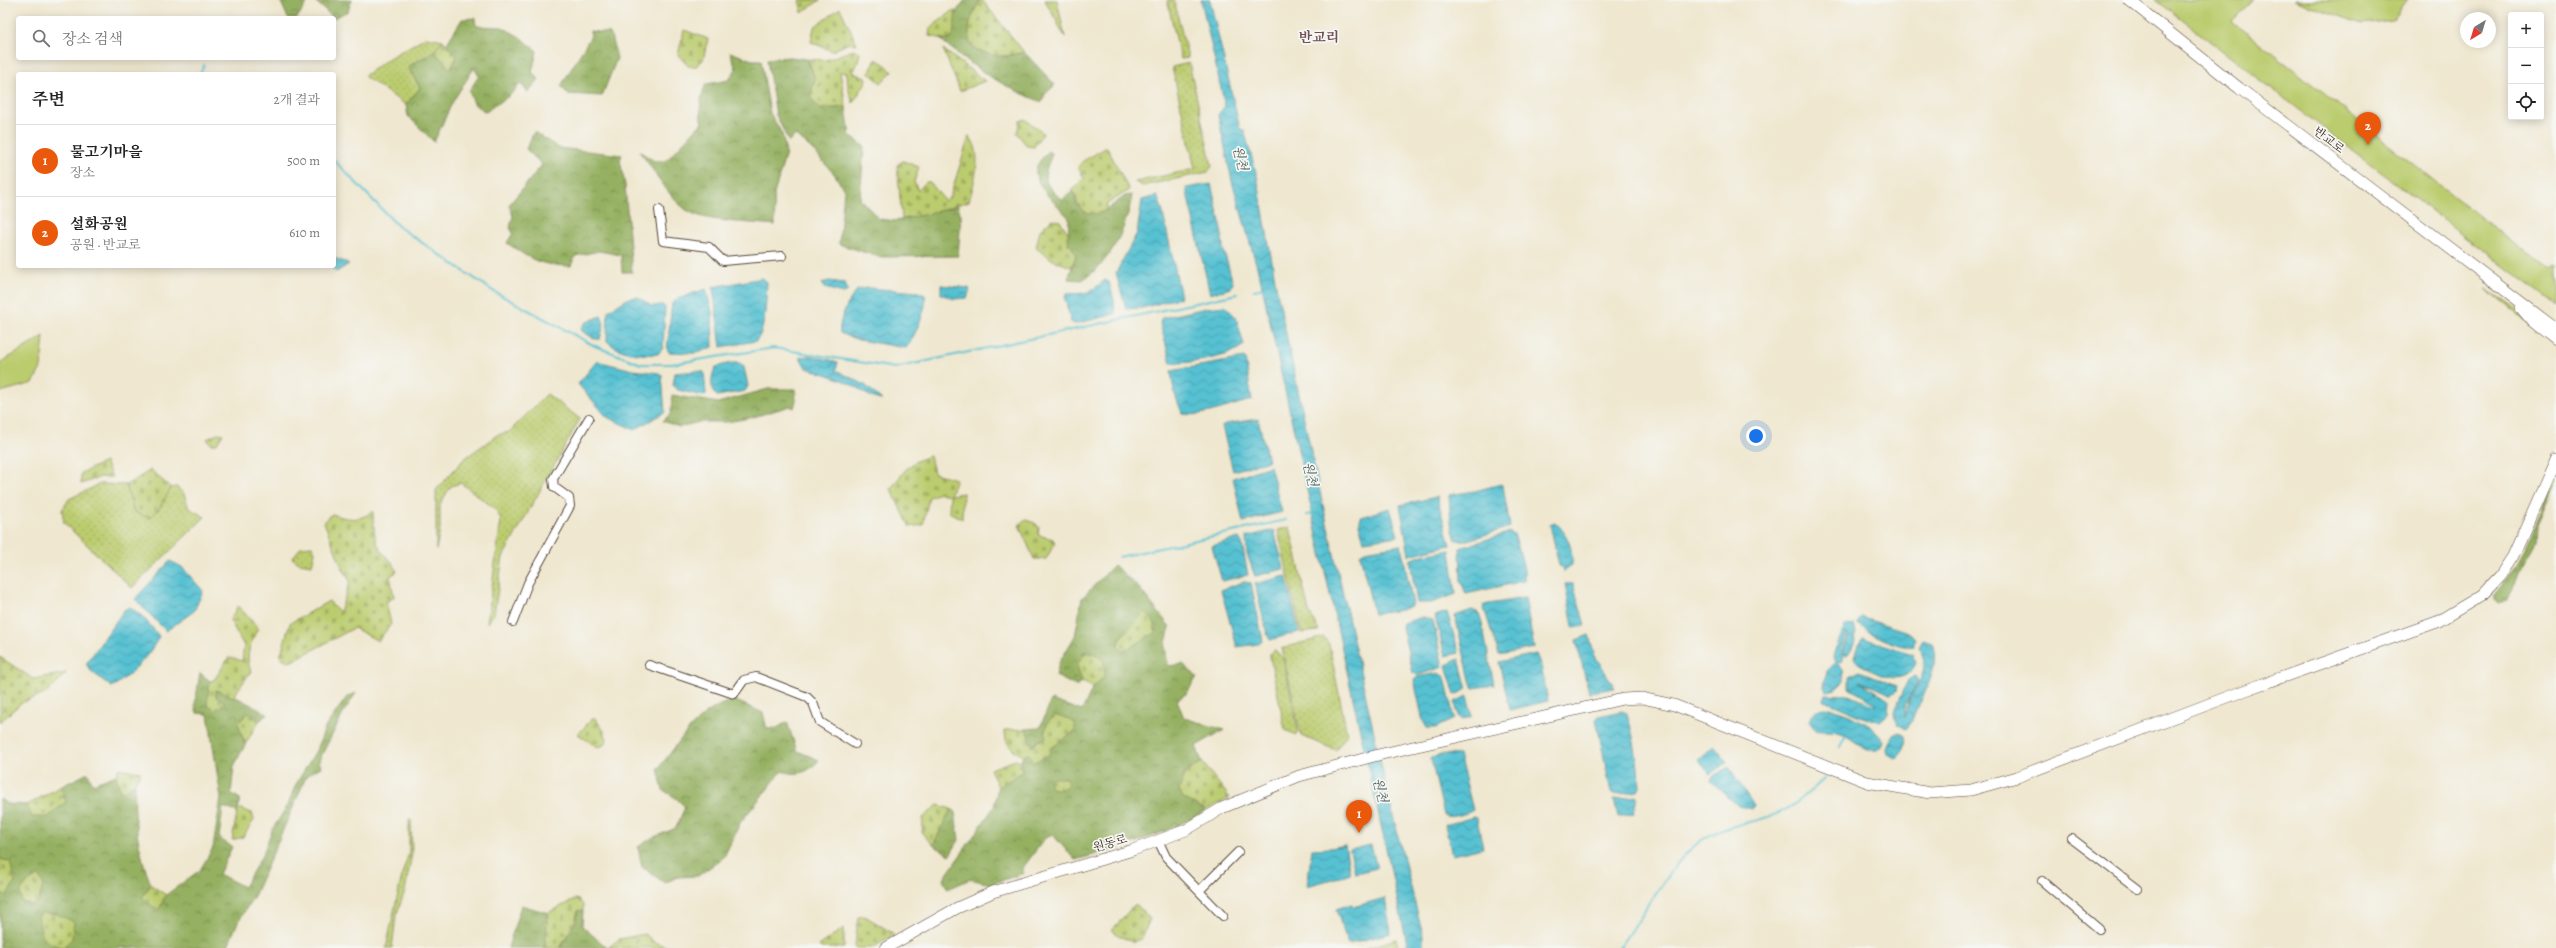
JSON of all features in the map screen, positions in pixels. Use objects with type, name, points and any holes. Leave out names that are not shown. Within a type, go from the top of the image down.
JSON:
[{"type":"street","name":"반교로","points":[[2129,0],[2238,88],[2555,328]]},
{"type":"street","points":[[659,210],[663,241],[709,247],[724,261],[782,256]]},
{"type":"street","name":"반교로","points":[[2515,299],[2532,321],[2556,340]]},
{"type":"street","points":[[513,622],[528,583],[570,506],[569,498],[554,487],[553,478],[589,418]]},
{"type":"street","name":"원동로","points":[[886,948],[957,908],[993,892],[1133,850],[1186,830],[1222,808],[1267,788],[1300,776],[1382,754],[1623,699],[1642,698],[1674,705],[1867,782],[1930,793],[1971,790],[2017,777],[2246,690],[2437,622],[2482,595],[2500,576],[2513,556],[2556,459]]},
{"type":"street","points":[[649,665],[734,694],[744,680],[756,676],[808,697],[813,703],[820,722],[855,744]]},
{"type":"street","points":[[2071,838],[2138,889]]},
{"type":"street","points":[[1158,840],[1166,857],[1223,916]]},
{"type":"street","points":[[1199,891],[1238,852]]},
{"type":"street","points":[[2042,881],[2099,930]]},
{"type":"green space","points":[[280,0],[309,0],[298,16],[287,16]]},
{"type":"green space","points":[[314,0],[352,0],[348,11],[336,17],[332,16]]},
{"type":"green space","points":[[799,0],[820,0],[802,13]]},
{"type":"green space","points":[[965,0],[980,0],[970,22],[969,33],[971,46],[1005,57],[1024,52],[1055,85],[1045,94],[1042,102],[1014,90],[988,75],[964,59],[940,39],[949,40],[956,12]]},
{"type":"green space","points":[[980,0],[982,0],[1024,52],[997,56],[985,53],[971,46],[969,33],[970,22]]},
{"type":"green space","points":[[1045,0],[1057,0],[1065,37]]},
{"type":"green space","points":[[1167,0],[1174,0],[1188,58],[1181,59]]},
{"type":"green space","points":[[2156,0],[2253,0],[2232,21],[2551,273],[2556,270],[2556,306]]},
{"type":"green space","points":[[2294,0],[2408,0],[2393,20],[2362,24]]},
{"type":"green space","points":[[840,8],[857,44],[849,43],[832,51],[811,42],[814,27]]},
{"type":"green space","points":[[954,10],[956,12],[953,35],[949,40],[929,36],[930,28]]},
{"type":"green space","points":[[475,18],[476,26],[502,27],[520,37],[537,51],[532,72],[539,79],[528,92],[520,83],[509,96],[486,112],[474,104],[469,91],[479,76],[474,68],[453,101],[434,142],[408,116],[406,105],[420,88],[408,67],[434,51],[450,69],[457,57],[446,45],[462,19]]},
{"type":"green space","points":[[684,30],[708,39],[703,60],[695,67],[688,66],[678,55]]},
{"type":"green space","points":[[590,31],[610,33],[617,58],[602,96],[568,94],[561,86],[591,36]]},
{"type":"green space","points":[[426,37],[443,40],[434,51],[408,67],[420,88],[406,105],[364,76],[389,58]]},
{"type":"green space","points":[[443,40],[457,57],[450,69],[434,51]]},
{"type":"green space","points":[[943,49],[985,81],[960,91]]},
{"type":"green space","points":[[853,50],[860,52],[858,62],[852,72],[866,78],[865,84],[853,103],[848,88],[847,73],[840,72],[846,107],[820,109],[810,97],[815,79],[808,59],[826,60]]},
{"type":"green space","points":[[730,52],[752,60],[761,60],[770,113],[782,134],[786,153],[774,194],[775,225],[728,221],[693,214],[678,203],[666,189],[639,151],[654,161],[666,161],[702,123],[702,94],[706,84],[729,80],[736,69]]},
{"type":"green space","points":[[790,57],[807,59],[815,79],[820,109],[846,107],[850,136],[864,146],[860,199],[879,219],[896,221],[958,206],[961,217],[958,256],[879,257],[839,244],[844,190],[835,175],[811,148],[795,135],[789,142],[776,115],[767,59]]},
{"type":"green space","points":[[876,59],[887,66],[892,72],[881,83],[869,73]]},
{"type":"green space","points":[[1189,63],[1212,166],[1208,172],[1143,186],[1135,182],[1195,169],[1172,67]]},
{"type":"green space","points":[[1025,119],[1043,133],[1034,147],[1027,146],[1017,133],[1020,121]]},
{"type":"green space","points":[[534,132],[559,148],[622,155],[620,160],[625,185],[632,272],[622,272],[621,255],[599,251],[575,256],[571,266],[551,265],[530,258],[507,243],[513,233],[510,228],[513,216],[509,205],[542,165],[526,149]]},
{"type":"green space","points":[[969,136],[974,143],[977,159],[975,177],[969,201],[928,214],[902,219],[897,165],[903,161],[919,167],[914,182],[918,190],[926,182],[930,182],[945,201],[950,197]]},
{"type":"green space","points":[[1107,147],[1129,190],[1107,204],[1106,210],[1093,214],[1088,213],[1081,208],[1073,190],[1084,178],[1078,167],[1083,161]]},
{"type":"green space","points":[[1049,151],[1052,154],[1045,175],[1047,184],[1062,200],[1073,190],[1077,205],[1106,210],[1125,196],[1132,195],[1130,207],[1122,231],[1116,243],[1101,264],[1082,280],[1068,279],[1076,256],[1068,244],[1069,218],[1041,187],[1036,173],[1037,166]]},
{"type":"green space","points":[[1052,219],[1060,221],[1069,234],[1068,244],[1072,247],[1076,256],[1071,267],[1053,260],[1036,248],[1040,230]]},
{"type":"green space","points":[[2486,289],[2519,311],[2534,328]]},
{"type":"green space","points":[[44,336],[41,368],[33,383],[0,392],[0,363]]},
{"type":"green space","points":[[768,389],[795,389],[796,400],[794,408],[790,406],[750,418],[726,422],[699,422],[679,427],[663,421],[671,413],[672,395],[718,403]]},
{"type":"green space","points":[[547,394],[580,419],[503,557],[494,614],[487,623],[501,519],[495,509],[461,483],[451,486],[440,504],[440,529],[436,550],[436,490],[464,459],[497,435],[509,432]]},
{"type":"green space","points":[[219,433],[223,434],[217,444],[211,444],[207,439]]},
{"type":"green space","points":[[930,456],[934,473],[956,479],[950,495],[940,493],[929,497],[923,525],[910,527],[891,489],[903,472],[912,464]]},
{"type":"green space","points":[[105,462],[112,477],[101,477],[81,484],[81,473]]},
{"type":"green space","points":[[151,470],[171,488],[159,509],[149,518],[134,512],[126,485]]},
{"type":"green space","points":[[2556,478],[2556,486],[2538,525],[2537,540],[2516,578],[2506,600],[2499,603],[2495,599],[2495,594],[2520,561]]},
{"type":"green space","points":[[100,484],[126,485],[134,512],[159,509],[171,488],[177,487],[184,494],[189,508],[205,517],[132,588],[64,523],[62,510],[69,499]]},
{"type":"green space","points":[[963,493],[962,519],[949,512],[950,495]]},
{"type":"green space","points":[[373,511],[376,540],[380,549],[392,562],[397,572],[390,576],[394,597],[386,602],[391,624],[378,641],[354,628],[290,662],[280,657],[290,623],[329,601],[340,612],[350,581],[341,565],[324,522],[332,514],[343,517],[358,518],[363,517]]},
{"type":"green space","points":[[1026,520],[1035,523],[1039,527],[1038,535],[1053,539],[1055,543],[1046,559],[1034,559],[1019,525]]},
{"type":"green space","points":[[1290,527],[1309,612],[1319,631],[1301,633],[1278,530]]},
{"type":"green space","points":[[312,546],[315,552],[312,565],[299,563],[292,558],[301,547]]},
{"type":"green space","points":[[1114,565],[1139,588],[1170,627],[1165,646],[1168,666],[1183,664],[1197,677],[1187,693],[1177,700],[1184,718],[1224,730],[1196,746],[1202,762],[1185,773],[1183,798],[1206,810],[1159,834],[1109,851],[1075,860],[1053,835],[1045,838],[1022,869],[1024,873],[991,884],[970,879],[948,889],[943,880],[994,807],[998,787],[1022,772],[1020,761],[1023,756],[1053,747],[1067,734],[1074,731],[1069,721],[1061,716],[1046,738],[1038,741],[1033,747],[1026,729],[1040,728],[1051,700],[1082,711],[1093,687],[1104,677],[1077,665],[1082,681],[1076,686],[1056,676],[1059,663],[1075,636],[1082,598]]},
{"type":"green space","points":[[238,606],[258,628],[248,654],[251,671],[233,697],[216,690],[216,697],[225,702],[214,711],[207,704],[210,681],[214,680],[229,657],[242,661],[244,646],[230,620]]},
{"type":"green space","points":[[1145,611],[1155,624],[1155,633],[1124,651],[1118,646],[1120,638]]},
{"type":"green space","points":[[1324,637],[1329,644],[1347,734],[1336,750],[1301,736],[1282,648]]},
{"type":"green space","points":[[1275,650],[1283,658],[1298,730],[1296,735],[1285,730],[1270,657],[1270,653]]},
{"type":"green space","points":[[1085,652],[1095,654],[1104,661],[1104,677],[1093,687],[1082,681],[1077,665]]},
{"type":"green space","points":[[0,657],[33,679],[66,673],[47,693],[21,703],[0,722]]},
{"type":"green space","points":[[200,673],[210,681],[209,688],[216,697],[216,690],[240,699],[268,714],[259,721],[248,714],[238,723],[245,745],[234,766],[231,793],[240,799],[237,812],[223,807],[219,838],[232,847],[219,874],[244,887],[263,854],[272,830],[288,805],[295,786],[317,749],[326,726],[347,697],[356,693],[345,710],[319,760],[321,767],[307,775],[255,894],[237,924],[227,948],[0,948],[0,892],[6,896],[10,862],[0,859],[0,799],[7,804],[27,805],[32,817],[57,809],[66,802],[60,787],[88,773],[93,784],[116,775],[121,793],[135,783],[137,835],[146,872],[151,885],[142,897],[158,910],[166,895],[200,870],[213,848],[221,798],[208,714],[197,713],[195,704]]},
{"type":"green space","points":[[734,700],[763,713],[767,729],[777,728],[787,722],[797,751],[819,760],[807,771],[793,773],[782,771],[740,823],[724,857],[698,876],[677,877],[665,883],[642,867],[638,847],[652,838],[676,828],[685,807],[676,798],[663,790],[658,769],[682,738],[700,719],[721,704]]},
{"type":"green space","points":[[248,713],[259,721],[245,745],[238,723]]},
{"type":"green space","points":[[1056,716],[1061,716],[1075,723],[1075,731],[1050,749],[1049,755],[1032,763],[1029,754],[1023,756],[1012,749],[1008,743],[1005,730],[1026,729],[1033,747],[1038,741],[1046,738],[1046,725]]},
{"type":"green space","points":[[594,717],[604,731],[607,740],[604,745],[597,747],[578,734]]},
{"type":"green space","points":[[1016,760],[1020,761],[1022,772],[998,787],[990,769]]},
{"type":"green space","points":[[1202,762],[1230,798],[1206,810],[1183,798],[1179,790],[1185,773]]},
{"type":"green space","points":[[119,768],[141,772],[135,783],[121,793],[116,775]]},
{"type":"green space","points":[[1053,778],[1066,778],[1069,784],[1061,790],[1051,788],[1049,781]]},
{"type":"green space","points":[[60,787],[66,802],[48,817],[32,817],[27,805]]},
{"type":"green space","points":[[938,805],[951,809],[933,845],[922,833],[923,818]]},
{"type":"green space","points":[[238,808],[252,813],[254,820],[243,837],[232,840]]},
{"type":"green space","points":[[951,809],[955,812],[959,840],[950,855],[933,845]]},
{"type":"green space","points":[[409,820],[411,820],[412,853],[405,891],[396,916],[392,948],[386,948],[403,871],[409,853]]},
{"type":"green space","points":[[0,859],[10,862],[15,882],[6,896],[0,891]]},
{"type":"green space","points":[[39,875],[43,885],[38,903],[33,905],[22,902],[20,893],[28,882]]},
{"type":"green space","points":[[151,885],[166,895],[158,911],[142,897]]},
{"type":"green space","points":[[575,899],[579,900],[583,905],[583,911],[578,910],[575,922],[560,948],[545,948],[548,913]]},
{"type":"green space","points":[[521,905],[548,913],[545,948],[508,948]]},
{"type":"green space","points":[[1134,905],[1137,905],[1150,919],[1142,938],[1134,942],[1121,937],[1112,930]]},
{"type":"green space","points":[[578,910],[583,911],[582,926],[605,946],[604,948],[560,948],[575,922]]},
{"type":"green space","points":[[42,913],[57,914],[74,922],[72,939],[63,947],[50,943],[44,938],[40,929],[38,916]]},
{"type":"green space","points":[[865,916],[894,934],[873,948],[855,948],[858,917]]},
{"type":"green space","points":[[844,928],[844,948],[821,948],[819,946]]},
{"type":"green space","points":[[645,934],[654,942],[670,948],[608,948],[619,939]]},
{"type":"green space","points":[[1396,939],[1398,948],[1367,948]]},
{"type":"water","name":"원천","points":[[1201,0],[1210,0],[1240,129],[1244,130],[1257,176],[1277,291],[1312,456],[1389,800],[1423,935],[1423,948],[1408,948],[1260,277],[1232,181],[1218,115],[1225,106]]},
{"type":"water","points":[[1211,184],[1221,226],[1223,248],[1233,283],[1231,288],[1210,294],[1186,188]]},
{"type":"water","points":[[1157,196],[1162,209],[1181,297],[1142,308],[1126,309],[1116,273],[1137,233],[1142,200]]},
{"type":"water","points":[[336,259],[349,264],[336,272],[332,268],[336,268]]},
{"type":"water","points":[[763,278],[767,282],[764,322],[762,330],[756,341],[721,347],[713,287]]},
{"type":"water","points":[[1105,280],[1109,282],[1114,300],[1115,314],[1075,324],[1071,322],[1065,299],[1066,294],[1089,293]]},
{"type":"water","points":[[829,281],[845,283],[848,291],[844,293],[824,288],[822,283]]},
{"type":"water","points":[[941,285],[970,289],[967,298],[954,299],[941,294]]},
{"type":"water","points":[[868,288],[918,292],[925,295],[926,300],[923,314],[916,331],[906,348],[859,340],[840,333],[842,316],[851,299],[857,290]]},
{"type":"water","points":[[706,289],[712,312],[713,347],[694,353],[669,352],[667,349],[672,303],[675,300]]},
{"type":"water","points":[[638,297],[652,306],[662,305],[665,307],[663,348],[658,354],[631,353],[618,349],[607,341],[608,311],[629,298]]},
{"type":"water","points":[[1225,306],[1236,317],[1244,345],[1237,350],[1219,357],[1199,361],[1171,363],[1160,323],[1162,318],[1206,308]]},
{"type":"water","points":[[601,316],[604,324],[600,339],[595,339],[582,331],[581,328],[585,323]]},
{"type":"water","points":[[810,356],[838,362],[836,370],[865,385],[882,400],[871,397],[843,381],[806,368],[800,357]]},
{"type":"water","points":[[1245,358],[1252,400],[1206,413],[1188,415],[1182,413],[1174,392],[1171,371]]},
{"type":"water","points":[[597,361],[633,370],[659,373],[662,376],[665,412],[634,430],[607,417],[578,384]]},
{"type":"water","points":[[730,363],[740,363],[744,367],[748,386],[745,391],[717,396],[714,393],[712,386],[714,370],[716,367]]},
{"type":"water","points":[[697,371],[704,372],[706,394],[703,396],[678,390],[673,386],[675,373]]},
{"type":"water","points":[[1258,419],[1268,461],[1233,471],[1222,426],[1225,424]]},
{"type":"water","points":[[1270,466],[1282,512],[1243,522],[1233,478]]},
{"type":"water","points":[[1501,484],[1503,486],[1510,527],[1468,540],[1456,540],[1451,524],[1449,495],[1475,491]]},
{"type":"water","points":[[1437,497],[1450,545],[1409,555],[1400,505]]},
{"type":"water","points":[[1390,508],[1398,536],[1364,541],[1359,525],[1361,517]]},
{"type":"water","points":[[1555,522],[1566,536],[1572,553],[1572,565],[1563,571],[1559,565],[1550,524]]},
{"type":"water","points":[[1274,530],[1284,569],[1255,576],[1247,554],[1246,537]]},
{"type":"water","points":[[1510,532],[1514,534],[1523,565],[1525,577],[1524,581],[1466,594],[1461,581],[1460,548]]},
{"type":"water","points":[[1239,538],[1242,543],[1248,575],[1222,581],[1212,546]]},
{"type":"water","points":[[1401,545],[1413,605],[1401,610],[1374,614],[1360,554],[1365,551]]},
{"type":"water","points":[[1450,550],[1456,594],[1431,603],[1417,603],[1410,560],[1423,555]]},
{"type":"water","points":[[170,561],[182,567],[203,591],[194,611],[166,631],[135,599]]},
{"type":"water","points":[[1286,576],[1299,632],[1270,640],[1267,634],[1255,584]]},
{"type":"water","points":[[1244,582],[1251,583],[1263,641],[1258,644],[1237,647],[1221,590]]},
{"type":"water","points":[[1565,584],[1573,584],[1585,625],[1575,628],[1573,626]]},
{"type":"water","points":[[1525,598],[1534,648],[1499,655],[1483,605]]},
{"type":"water","points":[[130,607],[143,617],[159,636],[151,650],[139,664],[125,678],[112,687],[92,672],[86,664],[124,610]]},
{"type":"water","points":[[1472,610],[1479,613],[1482,623],[1494,685],[1473,688],[1471,684],[1455,616]]},
{"type":"water","points":[[1447,612],[1459,653],[1445,656],[1435,616]]},
{"type":"water","points":[[1423,617],[1433,620],[1443,667],[1418,675],[1413,673],[1402,627],[1403,623]]},
{"type":"water","points":[[1861,617],[1908,632],[1916,638],[1913,646],[1908,647],[1892,643],[1861,627],[1857,623]]},
{"type":"water","points":[[1854,624],[1856,632],[1855,642],[1851,650],[1845,656],[1844,650],[1848,635],[1846,635],[1842,651],[1843,661],[1837,663],[1843,670],[1844,681],[1836,689],[1826,691],[1824,687],[1827,671],[1836,662],[1833,655],[1845,626]]},
{"type":"water","points":[[1589,635],[1595,656],[1615,688],[1589,692],[1576,640]]},
{"type":"water","points":[[1863,638],[1912,654],[1916,663],[1912,670],[1902,677],[1896,678],[1883,676],[1859,664],[1855,660],[1854,657],[1858,645]]},
{"type":"water","points":[[1923,640],[1932,643],[1934,663],[1932,674],[1911,723],[1906,729],[1896,723],[1894,712],[1908,680],[1915,676],[1918,681],[1905,705],[1904,717],[1908,703],[1922,676],[1924,663],[1919,647]]},
{"type":"water","points":[[1536,654],[1541,666],[1548,701],[1510,710],[1499,662]]},
{"type":"water","points":[[1459,659],[1467,689],[1455,695],[1446,665]]},
{"type":"water","points":[[1860,671],[1897,686],[1896,691],[1891,694],[1859,681],[1889,700],[1888,714],[1880,721],[1870,720],[1823,700],[1825,694],[1848,695],[1876,706],[1873,702],[1849,688],[1849,676]]},
{"type":"water","points":[[1438,673],[1445,677],[1454,719],[1435,728],[1427,728],[1423,721],[1414,680],[1417,677]]},
{"type":"water","points":[[1467,696],[1472,716],[1463,720],[1458,716],[1455,702]]},
{"type":"water","points":[[1825,708],[1850,715],[1867,724],[1880,735],[1884,742],[1881,748],[1870,750],[1840,733],[1815,730],[1809,721],[1810,718],[1813,713],[1819,709]]},
{"type":"water","points":[[1622,711],[1627,713],[1632,731],[1640,787],[1638,791],[1615,794],[1611,792],[1596,719],[1599,716]]},
{"type":"water","points":[[1899,732],[1905,736],[1905,743],[1904,749],[1900,755],[1895,758],[1888,754],[1887,748],[1893,735]]},
{"type":"water","points":[[1714,746],[1727,762],[1710,774],[1698,760]]},
{"type":"water","points":[[1440,754],[1459,755],[1473,810],[1458,816],[1444,815],[1431,759]]},
{"type":"water","points":[[1729,767],[1754,806],[1753,809],[1738,806],[1711,781],[1713,776]]},
{"type":"water","points":[[1637,796],[1634,813],[1618,817],[1614,799]]},
{"type":"water","points":[[1474,817],[1477,819],[1483,848],[1452,855],[1445,825]]},
{"type":"water","points":[[1345,845],[1350,874],[1307,886],[1312,849],[1331,848]]},
{"type":"water","points":[[1371,845],[1377,868],[1355,873],[1350,850]]},
{"type":"water","points":[[1385,898],[1391,933],[1348,944],[1336,909],[1352,904],[1353,907]]},
{"type":"waterway","points":[[201,72],[204,65]]},
{"type":"waterway","points":[[336,162],[399,227],[493,291],[595,346],[641,364],[671,364],[774,348],[895,368],[1237,294]]},
{"type":"waterway","points":[[1254,290],[1265,288]]},
{"type":"waterway","points":[[1307,515],[1314,514]]},
{"type":"waterway","points":[[1119,557],[1286,520]]},
{"type":"waterway","points":[[1840,747],[1846,735]]},
{"type":"waterway","points":[[1619,948],[1667,876],[1689,851],[1702,840],[1722,830],[1775,815],[1791,807],[1825,778]]},
{"type":"place","name":"설화공원","points":[[2368,145]]},
{"type":"place","name":"물고기마을","points":[[1359,833]]},
{"type":"district","name":"반교리","points":[[1319,37]]}]
